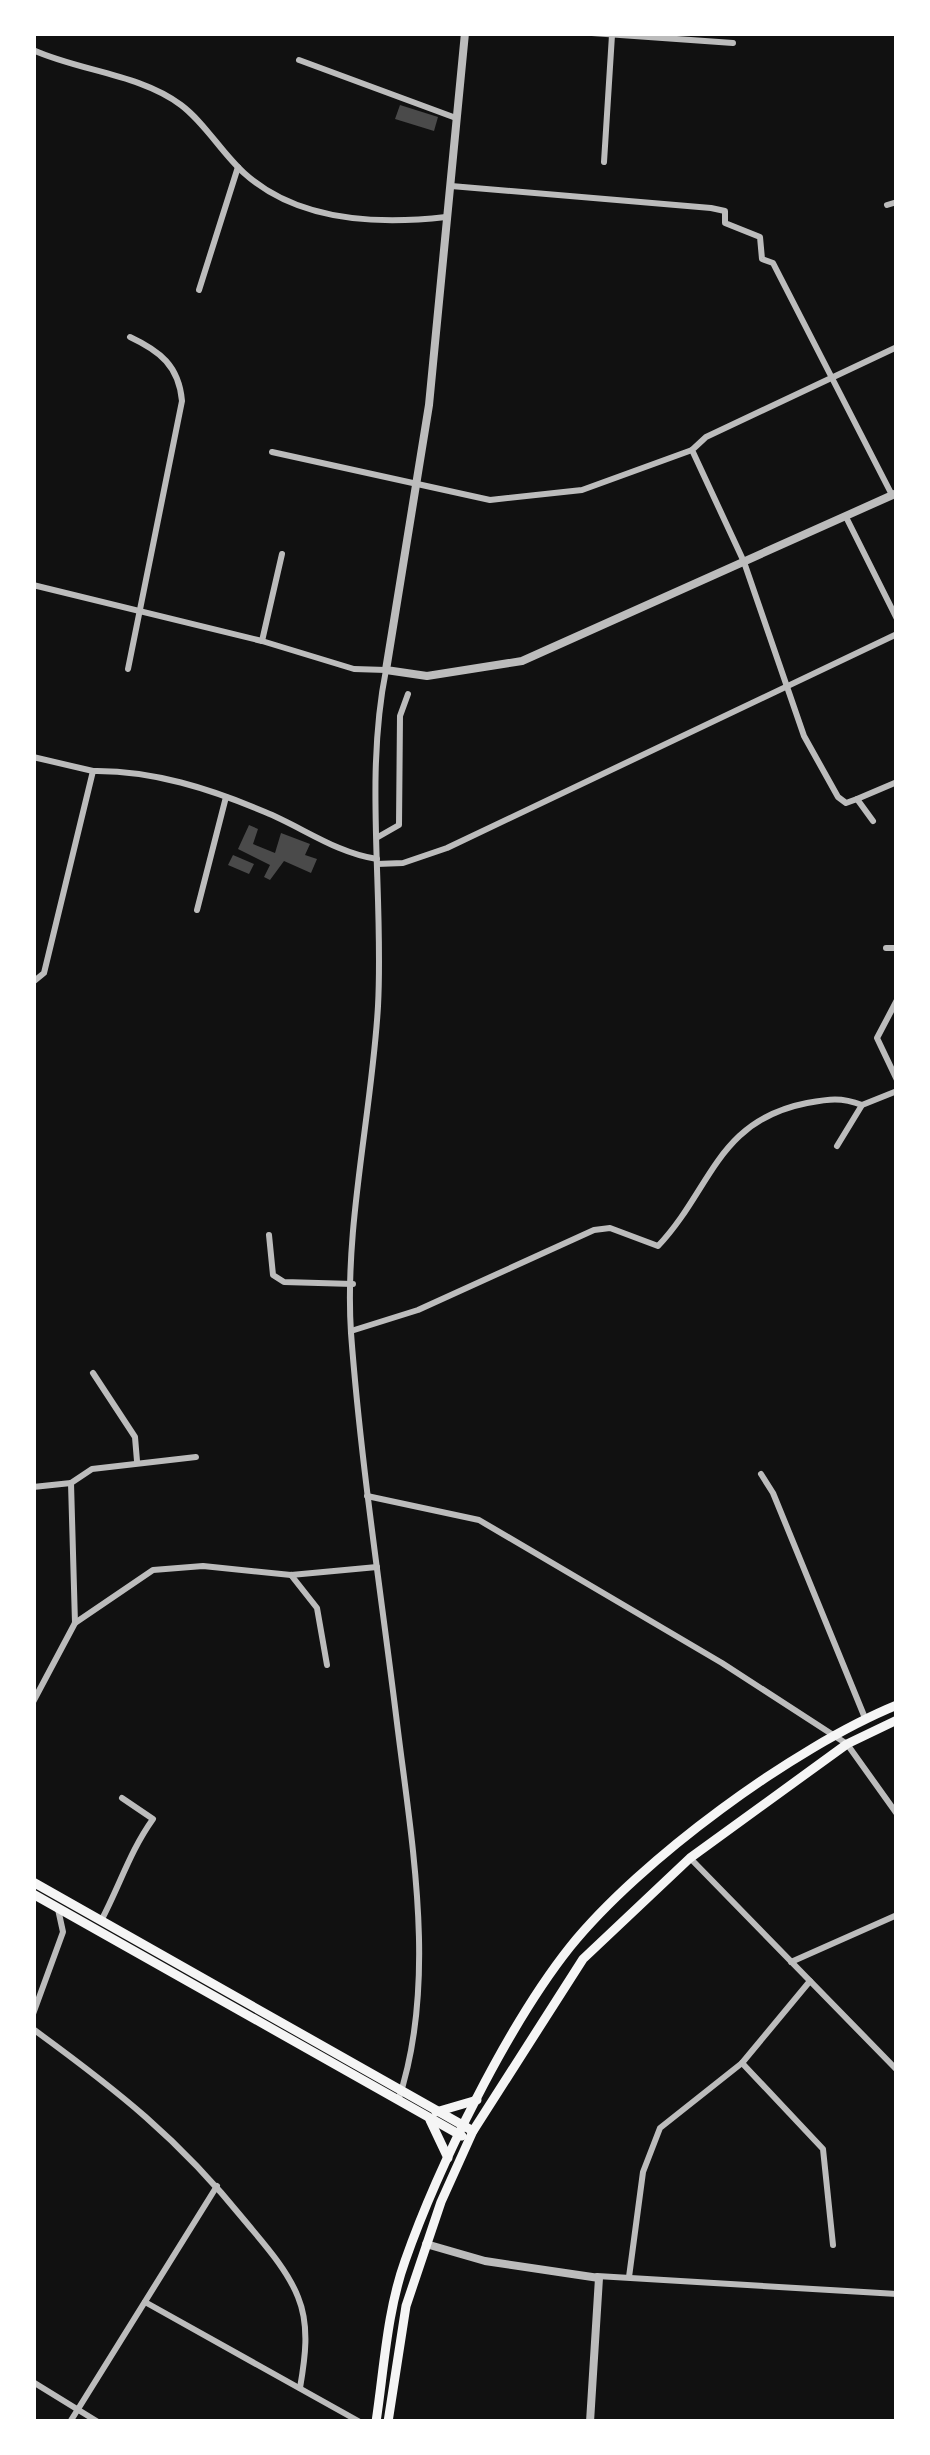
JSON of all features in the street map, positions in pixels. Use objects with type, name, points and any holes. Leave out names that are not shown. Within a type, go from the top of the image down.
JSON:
[{"type":"main road","points":[[388,2422],[406,2306],[466,2133],[481,2097],[569,1948],[679,1844],[832,1734],[897,1705]]},
{"type":"main road","points":[[376,2422],[404,2263],[448,2158],[583,1959],[691,1858],[847,1744],[897,1720]]},
{"type":"main road","points":[[33,1882],[466,2133]]},
{"type":"main road","points":[[33,1894],[400,2096]]},
{"type":"main road","points":[[433,2116],[481,2097]]},
{"type":"main road","points":[[433,2116],[448,2158]]},
{"type":"street","points":[[400,2096],[418,2029],[409,1820],[351,1331],[378,1006],[380,702],[429,405],[465,33]]},
{"type":"street","points":[[592,33],[733,43]]},
{"type":"street","points":[[604,162],[612,35]]},
{"type":"street","points":[[33,50],[157,90],[182,106],[238,167],[285,198],[333,217],[365,222],[446,218]]},
{"type":"street","points":[[299,60],[457,118]]},
{"type":"street","points":[[200,290],[238,167]]},
{"type":"street","points":[[33,585],[262,640],[354,669],[428,676],[522,661],[895,494],[773,263],[761,259],[760,237],[752,229],[725,223],[725,211],[451,186]]},
{"type":"street","points":[[887,206],[897,202]]},
{"type":"street","points":[[128,669],[182,401],[180,385],[166,358],[130,337]]},
{"type":"street","points":[[272,452],[490,500],[582,490],[692,450],[706,437],[897,347]]},
{"type":"street","points":[[692,450],[744,562],[804,736],[838,797],[846,803],[897,782]]},
{"type":"street","points":[[846,517],[880,594],[897,619]]},
{"type":"street","points":[[262,640],[282,554]]},
{"type":"street","points":[[33,758],[93,771],[150,772],[226,797],[377,862],[403,863],[447,848],[897,634]]},
{"type":"street","points":[[378,837],[399,825],[400,716],[408,694]]},
{"type":"street","points":[[33,982],[44,973],[93,771]]},
{"type":"street","points":[[197,910],[226,797]]},
{"type":"street","points":[[857,799],[873,821]]},
{"type":"street","points":[[886,948],[897,948]]},
{"type":"street","points":[[897,1000],[878,1038],[897,1079]]},
{"type":"street","points":[[837,1146],[862,1105],[897,1091]]},
{"type":"street","points":[[351,1331],[418,1310],[594,1230],[610,1228],[658,1246],[721,1156],[754,1120],[781,1108],[837,1098],[862,1105]]},
{"type":"street","points":[[269,1235],[273,1275],[284,1282],[353,1284]]},
{"type":"street","points":[[93,1372],[135,1437],[136,1461]]},
{"type":"street","points":[[33,1487],[71,1483],[92,1469],[196,1457]]},
{"type":"street","points":[[760,1474],[773,1492],[865,1718]]},
{"type":"street","points":[[71,1483],[75,1623]]},
{"type":"street","points":[[368,1496],[479,1520],[847,1744],[897,1814]]},
{"type":"street","points":[[33,1702],[75,1623],[153,1570],[203,1566],[291,1575],[377,1567]]},
{"type":"street","points":[[291,1575],[317,1608],[327,1665]]},
{"type":"street","points":[[101,1922],[127,1873],[128,1856],[153,1819],[122,1798]]},
{"type":"street","points":[[691,1858],[897,2070]]},
{"type":"street","points":[[33,2014],[63,1931],[58,1908]]},
{"type":"street","points":[[791,1962],[897,1915]]},
{"type":"street","points":[[629,2277],[643,2171],[660,2128],[742,2063],[810,1981]]},
{"type":"street","points":[[33,2029],[135,2103],[218,2186],[270,2251],[299,2298],[307,2350],[300,2388]]},
{"type":"street","points":[[742,2063],[823,2149],[833,2245]]},
{"type":"street","points":[[70,2422],[218,2186]]},
{"type":"street","points":[[426,2245],[485,2261],[597,2276],[897,2294]]},
{"type":"street","points":[[590,2422],[597,2276]]},
{"type":"street","points":[[145,2302],[360,2422]]},
{"type":"street","points":[[33,2382],[98,2422]]},
{"type":"building","points":[[400,105],[438,117],[434,131],[395,119]]},
{"type":"building","points":[[249,825],[258,829],[253,844],[275,853],[281,833],[310,844],[305,855],[317,859],[311,873],[284,861],[270,880],[264,877],[270,865],[238,849]]},
{"type":"building","points":[[233,855],[254,864],[249,874],[228,865]]}]
